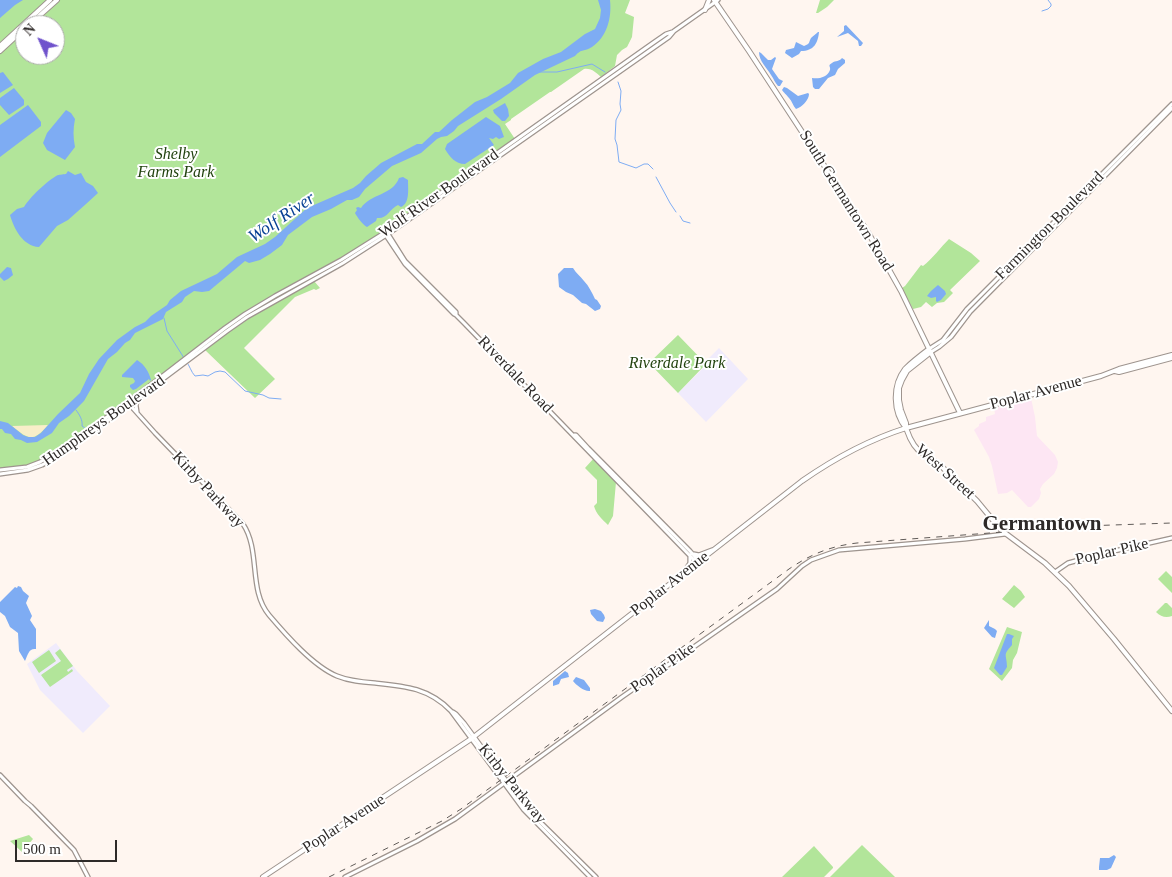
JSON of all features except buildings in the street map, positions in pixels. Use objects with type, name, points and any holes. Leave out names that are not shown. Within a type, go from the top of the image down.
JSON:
[{"type":"main road","points":[[0,46],[50,0]]},
{"type":"main road","points":[[40,15],[57,0]]},
{"type":"main road","points":[[704,10],[708,0]]},
{"type":"main road","name":"Wolf River Boulevard","points":[[199,350],[247,317],[343,263],[386,234],[668,37],[716,1]]},
{"type":"main road","name":"South Germantown Road","points":[[716,1],[869,234],[893,276],[960,413]]},
{"type":"main road","points":[[0,51],[15,37]]},
{"type":"main road","name":"Farmington Boulevard","points":[[930,350],[947,340],[956,331],[965,314],[978,304],[980,299],[1172,104]]},
{"type":"main road","name":"Farmington Boulevard","points":[[930,350],[943,340],[969,308],[1172,108]]},
{"type":"main road","name":"Riverdale Road","points":[[386,234],[405,264],[698,562]]},
{"type":"main road","points":[[969,308],[978,304]]},
{"type":"main road","name":"Humphreys Boulevard","points":[[0,472],[28,470],[42,465],[66,451],[118,413],[128,403],[140,397],[199,350]]},
{"type":"main road","name":"West Street","points":[[930,350],[907,372],[899,388],[901,410],[912,442],[939,464],[977,501],[1005,534],[1055,572]]},
{"type":"main road","name":"Poplar Avenue","points":[[263,877],[473,738],[823,466],[864,444],[906,428],[1172,357]]},
{"type":"main road","name":"Humphreys Boulevard","points":[[0,472],[27,467],[65,448],[182,364]]},
{"type":"main road","points":[[138,416],[136,405],[140,397]]},
{"type":"main road","name":"Kirby Parkway","points":[[128,403],[138,416],[243,524],[250,539],[259,596],[267,613],[315,662],[328,671],[347,679],[420,690],[438,700],[451,711],[473,738],[528,815],[590,877]]},
{"type":"main road","points":[[118,413],[129,410],[138,416]]},
{"type":"main road","name":"Poplar Pike","points":[[345,877],[455,819],[622,697],[777,589],[811,560],[839,550],[1005,534]]},
{"type":"main road","name":"Poplar Pike","points":[[1055,572],[1068,563],[1172,538]]},
{"type":"main road","points":[[681,576],[690,563],[691,554],[700,555],[717,547]]},
{"type":"main road","points":[[1055,572],[1172,709]]},
{"type":"main road","points":[[0,775],[74,850],[88,877]]},
{"type":"main road","name":"Kirby Parkway","points":[[505,783],[530,813],[596,877]]},
{"type":"shaded area","points":[[719,348],[748,379],[706,422],[678,393],[707,364],[708,359]]},
{"type":"shaded area","points":[[1031,398],[1037,436],[1055,455],[1058,462],[1054,474],[1040,489],[1039,499],[1031,507],[1028,507],[1012,490],[1007,493],[998,494],[989,457],[974,430],[979,424],[986,421],[986,417],[995,414],[994,408]]},
{"type":"shaded area","points":[[56,643],[77,671],[110,706],[83,733],[40,690],[27,664]]},
{"type":"green space","name":"Shelby Farms Park","points":[[0,0],[630,0],[625,13],[634,17],[632,37],[627,47],[617,55],[615,66],[601,77],[592,70],[584,69],[505,124],[515,139],[418,205],[391,227],[337,261],[254,307],[221,328],[175,365],[64,447],[46,458],[27,466],[0,470]]},
{"type":"green space","points":[[820,0],[834,0],[827,7],[816,13]]},
{"type":"green space","points":[[949,239],[980,261],[950,290],[953,293],[944,302],[937,303],[932,307],[926,302],[921,307],[913,309],[902,288],[921,265],[923,266]]},
{"type":"green space","points":[[314,281],[320,288],[295,297],[244,348],[275,379],[255,398],[205,350],[258,313]]},
{"type":"green space","name":"Riverdale Park","points":[[678,335],[706,364],[678,393],[649,363]]},
{"type":"green space","points":[[594,458],[616,482],[613,516],[608,525],[598,514],[594,506],[597,503],[597,480],[585,468]]},
{"type":"green space","points":[[1166,571],[1172,577],[1172,593],[1158,579]]},
{"type":"green space","points":[[1014,585],[1025,597],[1014,608],[1002,599]]},
{"type":"green space","points":[[1165,603],[1172,608],[1172,616],[1164,617],[1156,612]]},
{"type":"green space","points":[[1007,627],[1022,632],[1012,668],[1002,681],[989,669]]},
{"type":"green space","points":[[60,649],[73,666],[67,670],[68,672],[72,669],[73,671],[50,687],[41,675],[61,661],[55,653]]},
{"type":"green space","points":[[49,650],[56,661],[39,673],[32,662]]},
{"type":"green space","points":[[29,835],[33,839],[22,852],[10,841]]},
{"type":"green space","points":[[862,845],[895,877],[830,877]]},
{"type":"green space","points":[[814,846],[833,867],[824,877],[782,877]]},
{"type":"sand","points":[[48,425],[34,437],[22,434],[12,426]]},
{"type":"water","points":[[0,0],[23,0],[0,18]]},
{"type":"water","points":[[598,0],[610,0],[610,14],[605,32],[592,47],[535,75],[458,126],[447,136],[437,139],[421,153],[392,166],[365,189],[359,197],[347,200],[312,217],[288,235],[282,245],[270,254],[260,260],[249,263],[245,261],[209,291],[194,291],[185,297],[182,302],[166,312],[163,319],[135,333],[130,340],[108,359],[84,401],[59,423],[52,433],[37,442],[27,443],[15,439],[11,434],[5,433],[0,429],[0,421],[8,423],[28,437],[35,437],[41,433],[80,393],[99,359],[117,340],[145,322],[181,291],[217,274],[237,257],[265,244],[307,208],[353,188],[381,163],[417,144],[422,144],[475,102],[510,83],[518,73],[543,59],[561,52],[595,29],[601,10]]},
{"type":"water","points":[[846,25],[863,43],[861,46],[848,33],[837,37],[844,31],[844,26]]},
{"type":"water","points":[[818,32],[818,40],[809,50],[801,51],[792,58],[785,53],[786,50],[794,48],[796,42],[804,46],[808,44],[811,38]]},
{"type":"water","points":[[759,52],[768,60],[776,58],[772,69],[779,79],[783,81],[780,86],[777,85],[760,58]]},
{"type":"water","points":[[842,58],[845,60],[845,63],[838,69],[835,75],[828,78],[819,89],[815,89],[812,78],[825,76],[829,73],[830,65]]},
{"type":"water","points":[[3,72],[13,85],[0,93],[0,73]]},
{"type":"water","points":[[784,87],[798,96],[808,93],[808,99],[796,109],[782,90]]},
{"type":"water","points":[[14,88],[24,100],[24,105],[9,115],[0,105],[0,98]]},
{"type":"water","points":[[505,103],[509,116],[505,121],[502,121],[493,110]]},
{"type":"water","points":[[28,105],[41,122],[41,126],[0,157],[0,125]]},
{"type":"water","points":[[66,110],[75,119],[75,147],[65,160],[47,150],[43,143],[47,133]]},
{"type":"water","points":[[486,117],[500,126],[504,137],[499,139],[496,137],[493,139],[489,138],[494,145],[465,164],[456,161],[445,149],[447,144]]},
{"type":"water","points":[[68,171],[75,175],[81,173],[86,182],[93,186],[98,193],[68,220],[57,226],[39,247],[28,244],[20,236],[10,215],[17,209],[24,207],[34,194],[49,181],[58,175],[66,174]]},
{"type":"water","points":[[403,177],[408,180],[408,196],[404,205],[401,207],[398,205],[384,217],[377,218],[376,221],[367,227],[365,226],[355,213],[356,208],[361,208],[365,203],[392,188],[399,178]]},
{"type":"water","points":[[7,267],[11,268],[13,275],[4,281],[0,274]]},
{"type":"water","points":[[564,268],[573,268],[589,287],[601,306],[600,309],[595,311],[559,287],[558,274]]},
{"type":"water","points":[[938,285],[946,294],[937,302],[936,297],[931,298],[927,296]]},
{"type":"water","points":[[137,360],[146,369],[151,380],[149,379],[133,390],[130,385],[135,381],[133,378],[122,377],[122,375]]},
{"type":"water","points":[[18,586],[29,596],[26,603],[32,616],[30,620],[36,629],[36,649],[30,651],[25,661],[19,651],[18,633],[10,627],[5,616],[0,612],[0,602]]},
{"type":"water","points":[[590,610],[601,611],[604,615],[603,622],[597,621],[591,614]]},
{"type":"water","points":[[989,620],[989,626],[997,631],[995,638],[984,628]]},
{"type":"water","points":[[1007,634],[1014,636],[1012,645],[1006,653],[1007,667],[1002,675],[1000,675],[994,668]]},
{"type":"water","points":[[565,671],[569,677],[561,679],[559,684],[553,686],[553,681]]},
{"type":"water","points":[[576,677],[584,680],[590,691],[574,683],[573,681]]},
{"type":"water","points":[[1114,855],[1116,857],[1111,868],[1099,870],[1100,858],[1109,858]]},
{"type":"waterway","points":[[1042,11],[1051,6],[1048,0]]},
{"type":"waterway","points":[[540,72],[557,72],[592,64],[605,72]]},
{"type":"waterway","points":[[618,82],[621,91],[621,110],[616,120],[615,139],[619,162],[636,168],[648,164],[653,169]]},
{"type":"waterway","points":[[656,177],[676,212]]},
{"type":"waterway","points":[[680,216],[683,221],[690,223]]},
{"type":"waterway","points":[[164,318],[167,331],[184,358]]},
{"type":"waterway","points":[[186,361],[195,376],[208,376],[215,372],[225,372],[245,391],[269,398],[281,399]]},
{"type":"waterway","points":[[76,410],[81,419],[82,426],[85,428]]},
{"type":"railway","points":[[329,877],[442,821],[461,809],[805,559],[838,546],[857,543],[1083,526],[1172,523]]},
{"type":"district","name":"Germantown","points":[[1042,525]]},
{"type":"water label","name":"Wolf River","points":[[282,218]]}]
